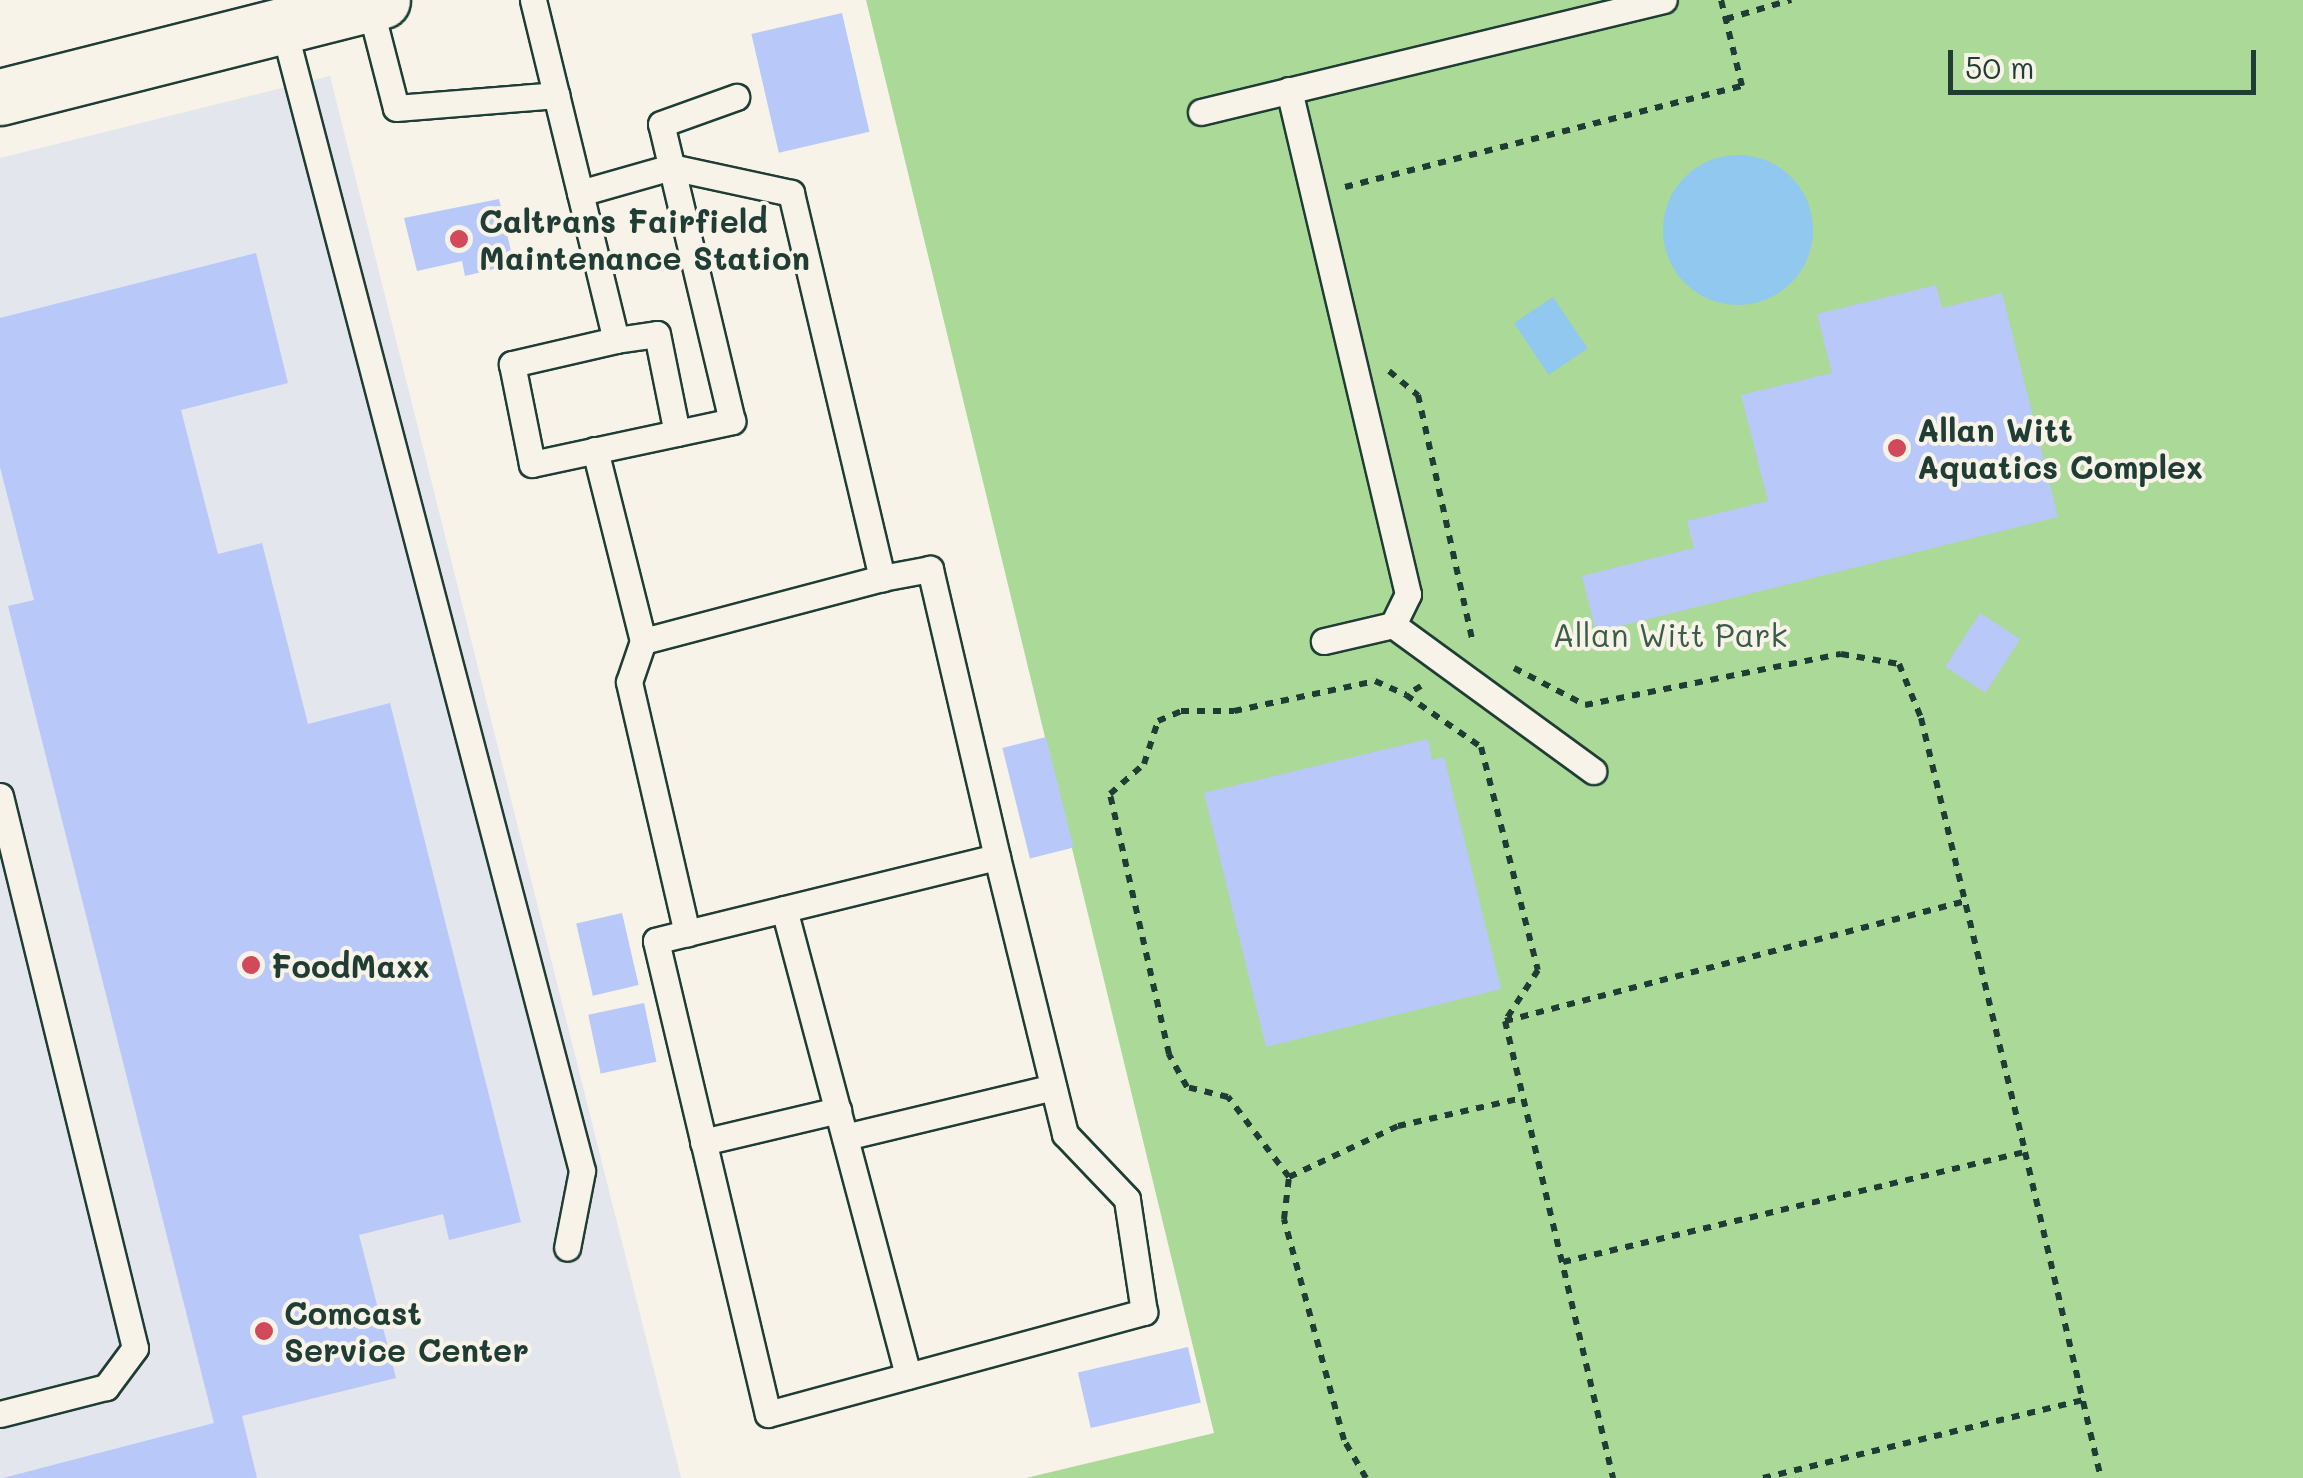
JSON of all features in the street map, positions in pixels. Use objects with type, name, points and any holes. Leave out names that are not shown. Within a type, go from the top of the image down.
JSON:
[{"type":"main road","points":[[0,97],[375,2]]},
{"type":"lane","points":[[533,0],[616,340]]},
{"type":"lane","points":[[1201,112],[1664,0]]},
{"type":"lane","points":[[375,2],[396,108],[556,94]]},
{"type":"lane","points":[[283,26],[582,1170],[568,1248]]},
{"type":"lane","points":[[1289,90],[1408,594],[1393,626]]},
{"type":"lane","points":[[677,433],[656,334],[512,364],[532,464],[595,450],[677,433],[732,421],[661,124],[736,97]]},
{"type":"lane","points":[[580,193],[671,167],[791,194],[882,578]]},
{"type":"lane","points":[[595,450],[644,642],[629,682],[687,933]]},
{"type":"lane","points":[[644,642],[882,578],[930,569],[1065,1134],[1127,1199],[1144,1312],[768,1414],[656,942],[997,857]]},
{"type":"lane","points":[[1324,641],[1393,626],[1593,771]]},
{"type":"lane","points":[[0,796],[135,1348],[106,1387],[0,1414]]},
{"type":"lane","points":[[784,909],[908,1376]]},
{"type":"lane","points":[[845,1137],[1053,1087]]},
{"type":"lane","points":[[704,1142],[838,1110]]},
{"type":"path","points":[[1342,207],[1337,189],[1742,86],[1721,0]]},
{"type":"path","points":[[1726,19],[1791,0]]},
{"type":"path","points":[[1382,351],[1386,369],[1418,395],[1466,630],[1480,650],[1585,705],[1841,654],[1899,664],[1968,900],[2101,1478]]},
{"type":"path","points":[[1406,695],[1480,650]]},
{"type":"path","points":[[1366,1478],[1344,1440],[1284,1219],[1289,1177],[1228,1097],[1187,1087],[1169,1054],[1110,794],[1144,764],[1158,721],[1181,710],[1234,712],[1375,681],[1406,695],[1481,747],[1538,970],[1506,1021],[1613,1478]]},
{"type":"path","points":[[1506,1021],[1968,900]]},
{"type":"path","points":[[1289,1177],[1398,1126],[1522,1098]]},
{"type":"path","points":[[1563,1262],[2025,1152]]},
{"type":"path","points":[[1764,1478],[2083,1400]]},
{"type":"shaded area","points":[[330,76],[681,1478],[0,1478],[0,158]]},
{"type":"green space","name":"Allan Witt Park","points":[[866,0],[2303,0],[2303,1478],[1026,1478],[1214,1433]]},
{"type":"water","points":[[1738,155],[1767,161],[1791,177],[1807,201],[1813,230],[1807,259],[1791,283],[1767,299],[1738,305],[1709,299],[1685,283],[1669,259],[1663,230],[1669,201],[1685,177],[1709,161]]},
{"type":"water","points":[[1553,297],[1588,348],[1549,375],[1514,323]]},
{"type":"building","points":[[842,13],[869,132],[779,153],[751,34]]},
{"type":"building","name":"Caltrans Fairfield Maintenance Station","points":[[499,199],[514,264],[465,276],[462,261],[417,271],[404,218]]},
{"type":"building","points":[[256,253],[288,383],[181,410],[218,554],[262,543],[308,724],[390,703],[521,1222],[449,1240],[443,1214],[359,1235],[396,1378],[242,1416],[257,1478],[3,1478],[214,1423],[8,606],[34,600],[0,467],[0,318]]},
{"type":"building","name":"Allan Witt Aquatics Complex","points":[[1936,285],[1942,308],[2002,293],[2058,517],[1596,632],[1582,576],[1694,548],[1687,521],[1768,501],[1741,395],[1832,373],[1817,314]]},
{"type":"building","points":[[1980,613],[2020,639],[1985,693],[1945,667]]},
{"type":"building","points":[[1046,737],[1074,848],[1030,859],[1002,748]]},
{"type":"building","points":[[1428,739],[1432,760],[1444,757],[1501,989],[1266,1047],[1204,793]]},
{"type":"building","points":[[622,913],[639,985],[593,996],[576,924]]},
{"type":"building","points":[[644,1003],[656,1062],[601,1074],[588,1015]]},
{"type":"building","points":[[1188,1347],[1201,1403],[1091,1428],[1078,1372]]},
{"type":"place","name":"Caltrans Fairfield Maintenance Station","points":[[459,239]]},
{"type":"place","name":"Allan Witt Aquatics Complex","points":[[1897,448]]},
{"type":"place","name":"FoodMaxx","points":[[251,965]]},
{"type":"place","name":"Comcast Service Center","points":[[264,1331]]}]
